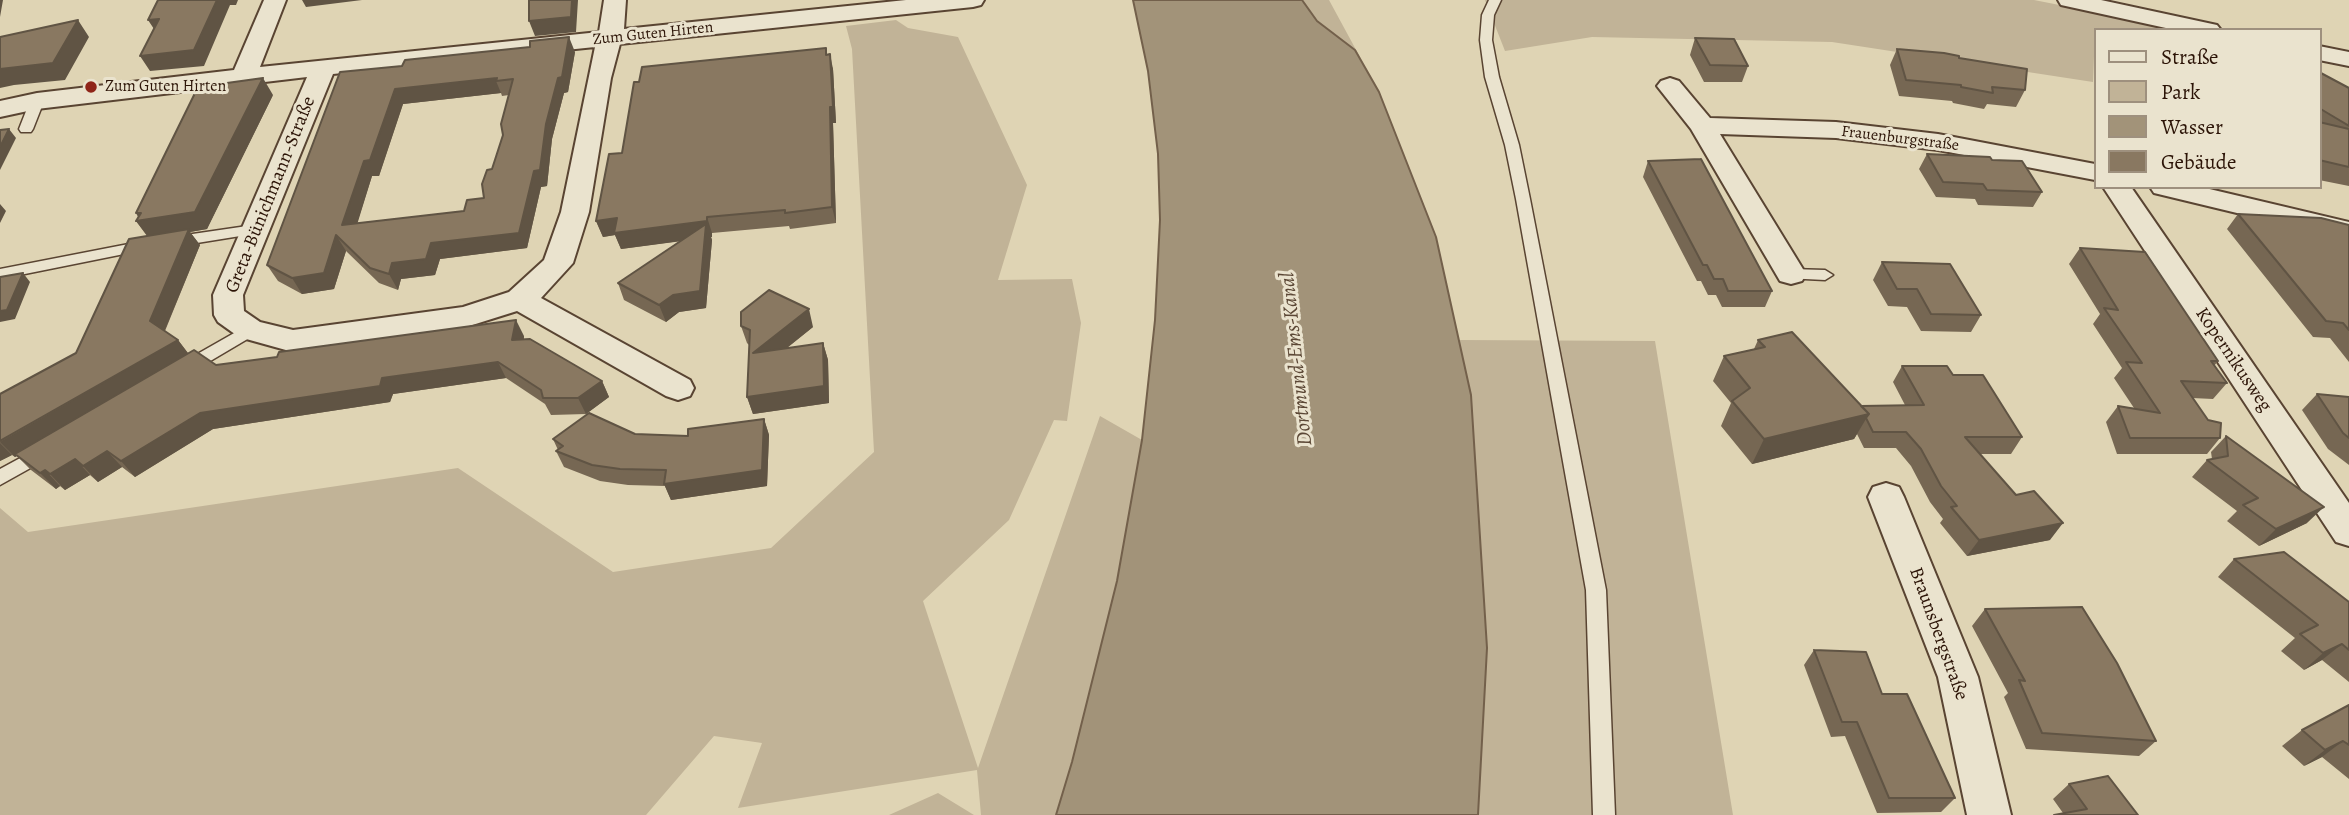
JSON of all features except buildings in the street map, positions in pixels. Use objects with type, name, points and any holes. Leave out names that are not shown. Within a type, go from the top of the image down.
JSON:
[{"type":"street","points":[[244,76],[275,0]]},
{"type":"street","points":[[250,330],[293,341],[466,317],[520,299],[543,280],[558,263],[568,239],[597,91],[614,21],[615,0]]},
{"type":"street","name":"Zum Guten Hirten","points":[[0,109],[37,101],[244,76],[973,0]]},
{"type":"street","points":[[2069,0],[2201,28]]},
{"type":"street","points":[[2321,53],[2349,59]]},
{"type":"street","name":"Greta-Bünichmann-Straße","points":[[250,330],[229,315],[228,295],[323,68]]},
{"type":"street","points":[[1670,86],[1702,126],[1791,274]]},
{"type":"street","name":"Frauenburgstraße","points":[[1702,126],[1836,130],[1900,138],[2094,172]]},
{"type":"street","name":"Kopernikusweg","points":[[2118,189],[2349,532]]},
{"type":"street","points":[[2172,189],[2349,231]]},
{"type":"street","points":[[520,299],[678,388]]},
{"type":"street","name":"Braunsbergstraße","points":[[1886,497],[1958,677],[1989,815]]},
{"type":"lane","points":[[1495,0],[1488,15],[1486,40],[1523,199],[1596,590],[1604,815]]},
{"type":"lane","points":[[26,128],[37,101]]},
{"type":"lane","points":[[0,274],[159,244],[254,230]]},
{"type":"lane","points":[[1791,274],[1825,275]]},
{"type":"lane","points":[[167,379],[250,330]]},
{"type":"lane","points":[[0,478],[60,443]]},
{"type":"green space","points":[[1302,0],[1329,0],[1361,59],[1355,50],[1317,21]]},
{"type":"green space","points":[[1485,0],[2034,0],[2176,28],[2094,28],[2093,82],[1832,42],[1592,37],[1505,51]]},
{"type":"green space","points":[[896,20],[908,28],[958,37],[1027,185],[998,280],[1072,279],[1081,323],[1067,421],[1054,420],[1009,520],[923,601],[978,768],[1100,416],[1142,440],[1117,582],[1056,815],[981,815],[977,770],[738,808],[762,743],[714,736],[646,815],[0,815],[0,508],[28,532],[458,468],[613,572],[771,548],[874,452],[852,49],[846,26]]},
{"type":"green space","points":[[1459,340],[1655,341],[1733,815],[1478,815],[1487,648],[1471,395]]},
{"type":"green space","points":[[938,793],[974,815],[889,815]]},
{"type":"water","name":"Dortmund-Ems-Kanal","points":[[1133,0],[1302,0],[1317,21],[1355,50],[1379,92],[1436,237],[1471,395],[1487,648],[1478,815],[1056,815],[1072,762],[1117,581],[1142,440],[1155,320],[1160,220],[1158,154],[1148,71]]},
{"type":"place","name":"Zum Guten Hirten","points":[[91,87]]}]
